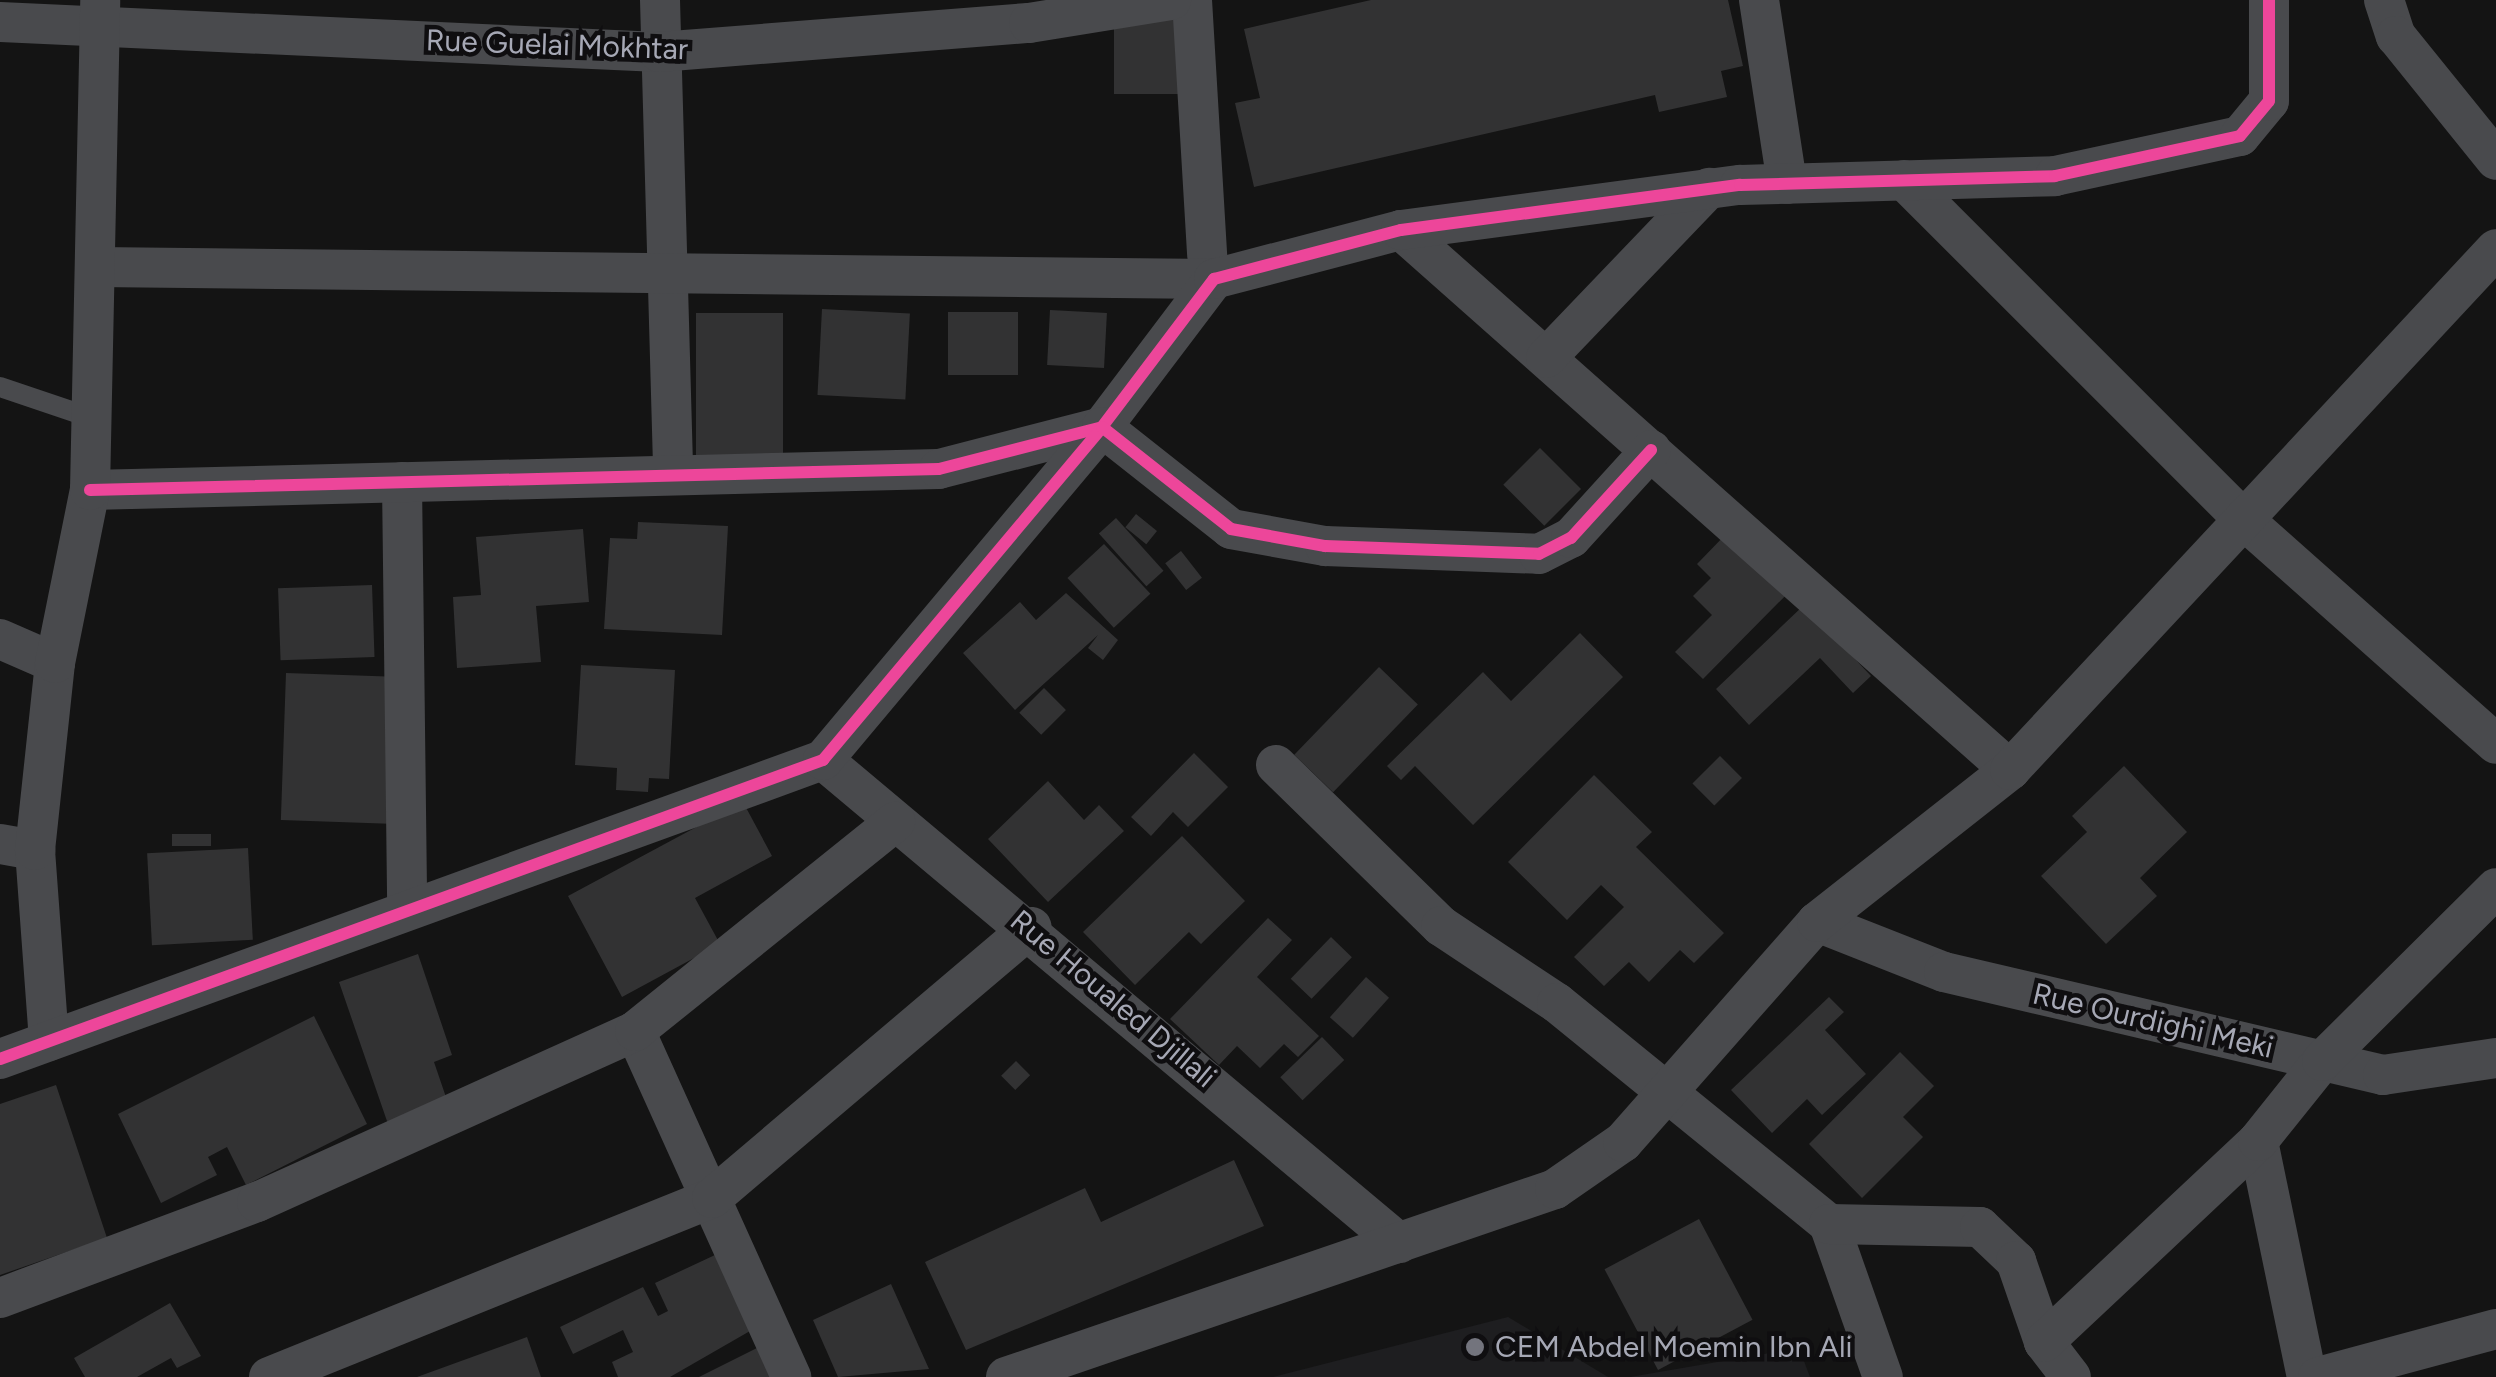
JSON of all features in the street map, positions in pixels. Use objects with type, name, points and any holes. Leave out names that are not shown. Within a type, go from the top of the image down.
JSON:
[{"type":"street","points":[[660,0],[661,271],[673,476]]},
{"type":"street","name":"Rue Guelai Mokhtar","points":[[0,22],[100,14],[659,52],[1029,23],[1171,0]]},
{"type":"street","points":[[0,1058],[822,760],[1102,428],[1211,267],[1192,0]]},
{"type":"street","points":[[1759,0],[1786,184]]},
{"type":"street","points":[[96,267],[661,271],[1211,267],[1400,230],[1709,188],[2055,176],[2240,136],[2268,101],[2269,0]]},
{"type":"street","points":[[2384,0],[2396,36],[2496,160]]},
{"type":"street","points":[[49,1042],[18,847],[90,490],[100,14]]},
{"type":"street","points":[[1904,180],[2244,520],[2496,744]]},
{"type":"street","points":[[1546,358],[1709,188]]},
{"type":"street","points":[[1400,230],[2010,770]]},
{"type":"street","points":[[1006,1377],[1555,1190],[1623,1142],[1817,922],[2010,770],[2496,249]]},
{"type":"street","points":[[1102,428],[1230,529],[1326,546],[1539,554],[1571,538],[1651,450]]},
{"type":"street","points":[[90,490],[940,469],[1102,428]]},
{"type":"street","points":[[402,482],[407,910]]},
{"type":"street","points":[[0,639],[55,663]]},
{"type":"street","name":"Rue Houaled Djillali","points":[[822,760],[1032,928],[1400,1244]]},
{"type":"street","points":[[1276,765],[1441,926],[1669,1090],[1829,1224],[1883,1377]]},
{"type":"street","points":[[0,1298],[257,1202],[635,1031],[895,822]]},
{"type":"street","points":[[2044,1342],[2258,1141],[2322,1061],[2496,888]]},
{"type":"street","name":"Rue Ourdighi Meki","points":[[1817,922],[1944,972],[2382,1074],[2496,1058]]},
{"type":"street","points":[[269,1377],[712,1198],[1032,928]]},
{"type":"street","points":[[635,1031],[791,1377]]},
{"type":"street","points":[[2258,1141],[2308,1377]]},
{"type":"street","points":[[1829,1224],[1980,1227],[2016,1261],[2044,1342],[2071,1377]]},
{"type":"street","points":[[2318,1377],[2496,1328]]},
{"type":"lane","points":[[0,387],[92,418]]},
{"type":"shaded area","name":"CEM Abdel Moemin Ibn Ali","points":[[1508,1317],[1608,1377],[1273,1377]]},
{"type":"shaded area","name":"CEM Abdel Moemin Ibn Ali","points":[[1799,1348],[1810,1377],[1630,1377]]},
{"type":"building","points":[[1371,0],[1728,0],[1743,66],[1721,71],[1727,97],[1659,112],[1655,95],[1254,187],[1235,103],[1260,98],[1244,29]]},
{"type":"building","points":[[1114,20],[1181,20],[1181,94],[1114,94]]},
{"type":"building","points":[[822,309],[910,314],[905,399],[817,395]]},
{"type":"building","points":[[1050,310],[1107,313],[1104,368],[1047,365]]},
{"type":"building","points":[[948,312],[1018,312],[1018,375],[948,375]]},
{"type":"building","points":[[696,313],[783,313],[783,476],[696,476]]},
{"type":"building","points":[[1540,448],[1581,489],[1544,526],[1503,485]]},
{"type":"building","points":[[1136,514],[1157,531],[1146,544],[1125,527]]},
{"type":"building","points":[[1116,518],[1164,571],[1146,586],[1099,533]]},
{"type":"building","points":[[638,522],[728,526],[722,635],[604,629],[610,538],[637,539]]},
{"type":"building","points":[[583,529],[589,602],[536,606],[541,662],[457,668],[453,597],[481,595],[476,537]]},
{"type":"building","points":[[1729,531],[1790,591],[1703,679],[1675,652],[1712,615],[1693,596],[1711,578],[1697,564]]},
{"type":"building","points":[[1104,544],[1150,594],[1114,628],[1067,578]]},
{"type":"building","points":[[1181,551],[1202,578],[1186,590],[1165,563]]},
{"type":"building","points":[[372,585],[375,657],[281,660],[278,588]]},
{"type":"building","points":[[1066,593],[1118,640],[1103,660],[1088,648],[1098,635],[1015,710],[963,653],[1020,602],[1036,620]]},
{"type":"building","points":[[1804,605],[1871,676],[1853,693],[1820,658],[1749,725],[1716,689]]},
{"type":"building","points":[[1580,633],[1623,677],[1473,825],[1415,766],[1401,780],[1387,766],[1483,672],[1511,701]]},
{"type":"building","points":[[581,665],[675,670],[669,779],[649,778],[648,792],[616,790],[617,768],[575,765]]},
{"type":"building","points":[[1379,667],[1418,705],[1333,792],[1294,755]]},
{"type":"building","points":[[286,673],[394,677],[389,824],[281,820]]},
{"type":"building","points":[[1044,688],[1066,710],[1041,735],[1019,713]]},
{"type":"building","points":[[1194,753],[1228,787],[1188,827],[1173,812],[1151,836],[1131,817]]},
{"type":"building","points":[[1720,756],[1742,778],[1714,805],[1692,784]]},
{"type":"building","points":[[2124,766],[2187,832],[2140,878],[2157,896],[2106,944],[2041,876],[2087,832],[2072,816]]},
{"type":"building","points":[[1594,775],[1652,832],[1636,847],[1724,933],[1694,963],[1680,950],[1649,982],[1629,962],[1604,986],[1574,957],[1624,907],[1601,885],[1567,920],[1508,862]]},
{"type":"building","points":[[1048,781],[1084,820],[1099,805],[1124,831],[1048,902],[988,839]]},
{"type":"building","points":[[743,802],[772,856],[695,898],[720,944],[622,997],[568,896]]},
{"type":"building","points":[[172,834],[211,834],[211,846],[172,846]]},
{"type":"building","points":[[1182,836],[1245,901],[1201,944],[1189,932],[1135,985],[1083,932]]},
{"type":"building","points":[[248,848],[253,940],[152,945],[147,853]]},
{"type":"building","points":[[1268,918],[1292,940],[1257,977],[1319,1036],[1298,1057],[1284,1044],[1260,1068],[1237,1046],[1219,1065],[1170,1019]]},
{"type":"building","points":[[1331,937],[1352,957],[1312,999],[1291,979]]},
{"type":"building","points":[[418,954],[452,1055],[434,1062],[448,1103],[388,1124],[339,982]]},
{"type":"building","points":[[1366,977],[1389,998],[1353,1038],[1330,1017]]},
{"type":"building","points":[[1829,997],[1844,1012],[1825,1030],[1866,1074],[1822,1115],[1807,1099],[1772,1133],[1731,1090]]},
{"type":"building","points":[[314,1016],[367,1124],[246,1185],[227,1147],[208,1157],[217,1175],[161,1203],[118,1114]]},
{"type":"building","points":[[1322,1037],[1344,1060],[1303,1100],[1280,1077]]},
{"type":"building","points":[[1900,1052],[1934,1086],[1903,1117],[1923,1137],[1862,1198],[1809,1144]]},
{"type":"building","points":[[1016,1061],[1030,1075],[1015,1090],[1001,1076]]},
{"type":"building","points":[[56,1085],[107,1238],[0,1275],[0,1104]]},
{"type":"building","points":[[1234,1160],[1264,1226],[966,1350],[925,1262],[1085,1188],[1101,1222]]},
{"type":"building","points":[[1699,1219],[1753,1320],[1658,1370],[1605,1269]]},
{"type":"building","points":[[715,1255],[750,1331],[670,1377],[618,1377],[612,1362],[633,1352],[623,1330],[573,1354],[560,1327],[643,1287],[658,1316],[668,1311],[655,1283]]},
{"type":"building","points":[[891,1284],[929,1369],[838,1377],[813,1320]]},
{"type":"building","points":[[170,1303],[201,1356],[177,1368],[171,1358],[137,1377],[85,1377],[74,1358]]},
{"type":"building","points":[[527,1337],[541,1377],[417,1377]]},
{"type":"building","points":[[767,1343],[783,1377],[699,1377]]},
{"type":"cycle path","points":[[90,490],[939,469],[1102,427],[1214,279],[1401,230],[1740,185],[2055,176],[2240,136],[2269,101],[2269,0]]},
{"type":"cycle path","points":[[0,1059],[823,760],[1102,427],[1231,529],[1325,546],[1539,554],[1571,538],[1651,450]]},
{"type":"place","name":"CEM Abdel Moemin Ibn Ali","points":[[1475,1347]]}]
